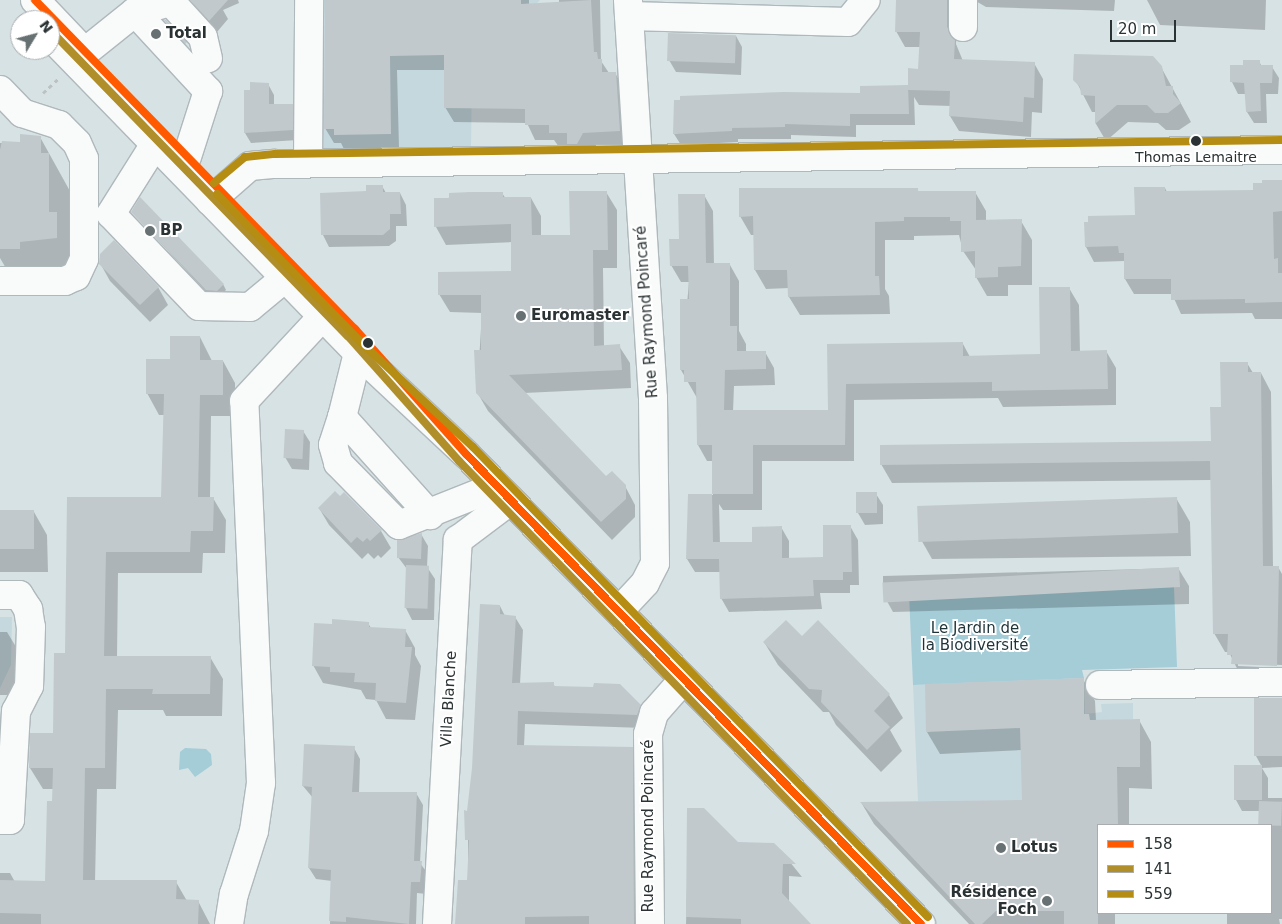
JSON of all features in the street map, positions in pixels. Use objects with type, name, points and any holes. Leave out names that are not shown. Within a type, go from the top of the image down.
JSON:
[{"type":"street","points":[[14,0],[24,10]]},
{"type":"street","points":[[35,0],[188,157],[215,196],[285,278],[322,317],[466,454],[921,924]]},
{"type":"street","points":[[308,163],[309,0]]},
{"type":"street","points":[[628,8],[848,22],[866,0]]},
{"type":"street","points":[[963,0],[963,27]]},
{"type":"street","points":[[85,52],[146,9],[171,2],[203,37],[208,58],[208,91],[188,157]]},
{"type":"street","name":"Rue Raymond Poincaré","points":[[619,611],[645,583],[655,563],[653,398],[628,8]]},
{"type":"street","points":[[146,9],[195,62],[208,91]]},
{"type":"street","points":[[60,46],[155,144],[215,196],[386,361],[466,454]]},
{"type":"street","points":[[0,90],[22,113],[59,125],[77,143],[84,159],[84,259],[76,276],[65,282],[0,281]]},
{"type":"street","points":[[155,144],[111,214],[199,306],[250,307],[285,278]]},
{"type":"street","points":[[215,196],[250,166],[308,163],[1282,150]]},
{"type":"street","points":[[229,924],[234,894],[254,831],[261,783],[262,749],[244,401],[322,317]]},
{"type":"street","points":[[358,353],[342,417],[430,515],[504,493]]},
{"type":"street","name":"Villa Blanche","points":[[436,924],[458,540],[504,493]]},
{"type":"street","points":[[0,595],[19,595],[28,609],[31,627],[29,686],[16,711],[10,820],[0,820]]},
{"type":"street","name":"Rue Raymond Poincaré","points":[[650,924],[648,734],[654,713],[684,680]]},
{"type":"street","points":[[1100,686],[1282,682]]},
{"type":"shaded area","points":[[297,0],[540,0],[472,75],[471,147],[295,149]]},
{"type":"shaded area","points":[[0,617],[12,617],[11,665],[0,688]]},
{"type":"shaded area","points":[[1084,678],[1085,714],[1102,712],[1101,704],[1133,703],[1133,719],[1121,720],[1122,767],[1115,768],[1117,800],[918,801],[913,685],[956,683],[957,688],[970,687],[970,682],[1001,681],[1001,686],[1014,685],[1014,680]]},
{"type":"green space","name":"Le Jardin de la Biodiversité","points":[[1174,587],[1177,667],[1082,670],[1084,678],[913,685],[909,594]]},
{"type":"green space","points":[[185,748],[206,749],[211,754],[212,765],[195,777],[188,768],[179,770],[180,752]]},
{"type":"building","points":[[190,0],[228,0],[209,21]]},
{"type":"building","points":[[325,0],[521,0],[521,4],[591,0],[594,52],[597,52],[598,59],[602,59],[602,72],[616,72],[620,131],[583,133],[577,144],[567,144],[567,133],[549,133],[549,125],[525,125],[525,109],[444,108],[444,55],[390,56],[391,134],[334,135],[334,129],[324,129]]},
{"type":"building","points":[[896,0],[947,0],[947,27],[955,40],[954,59],[1035,62],[1034,98],[1024,97],[1023,122],[949,116],[950,91],[908,90],[908,68],[918,69],[920,32],[895,32]]},
{"type":"building","points":[[164,20],[187,42],[185,44]]},
{"type":"building","points":[[668,33],[736,35],[735,63],[667,61]]},
{"type":"building","points":[[1074,54],[1153,56],[1162,66],[1166,86],[1173,86],[1173,94],[1181,103],[1168,113],[1155,113],[1147,105],[1117,105],[1095,124],[1095,96],[1081,95],[1080,87],[1073,80]]},
{"type":"building","points":[[1243,60],[1260,60],[1260,65],[1273,65],[1272,83],[1260,83],[1261,111],[1246,112],[1244,83],[1230,82],[1230,65],[1243,65]]},
{"type":"building","points":[[250,82],[269,83],[269,104],[293,104],[293,130],[244,133],[244,90],[250,90]]},
{"type":"building","points":[[908,85],[909,114],[850,114],[850,126],[785,124],[785,127],[732,128],[732,131],[673,134],[674,100],[680,100],[680,96],[783,92],[860,93],[860,86]]},
{"type":"building","points":[[20,134],[41,136],[41,153],[49,153],[49,212],[57,212],[57,238],[20,242],[20,249],[0,249],[0,150],[2,141],[20,142]]},
{"type":"building","points":[[1262,180],[1282,180],[1282,211],[1273,212],[1274,259],[1278,258],[1278,273],[1282,273],[1282,302],[1245,303],[1245,299],[1171,300],[1171,279],[1124,279],[1124,253],[1119,253],[1118,246],[1085,247],[1084,222],[1088,222],[1088,216],[1135,215],[1134,187],[1165,187],[1165,191],[1253,190],[1253,183],[1262,183]]},
{"type":"building","points":[[366,185],[383,185],[383,192],[400,192],[401,214],[390,214],[390,229],[383,235],[321,235],[320,193],[366,191]]},
{"type":"building","points":[[739,188],[918,188],[918,191],[976,191],[976,220],[1022,219],[1021,266],[998,267],[998,277],[975,278],[975,251],[961,252],[961,221],[950,221],[950,217],[904,217],[904,221],[875,222],[875,276],[879,276],[880,295],[788,297],[787,270],[754,270],[753,216],[739,217]]},
{"type":"building","points":[[569,191],[607,191],[608,250],[593,250],[594,346],[620,344],[622,370],[509,375],[606,476],[612,471],[626,485],[626,499],[601,522],[476,393],[474,350],[481,350],[481,295],[438,295],[438,272],[511,271],[511,224],[434,227],[434,198],[449,198],[449,193],[470,192],[503,192],[503,197],[531,197],[532,235],[570,235]]},
{"type":"building","points":[[678,194],[705,194],[706,263],[730,263],[730,326],[737,326],[737,351],[766,351],[766,369],[725,370],[724,410],[828,410],[827,344],[963,342],[963,356],[1040,354],[1039,287],[1070,287],[1071,351],[1107,350],[1108,389],[992,391],[992,382],[846,384],[845,445],[753,445],[753,494],[712,494],[712,445],[697,445],[696,382],[684,382],[684,370],[680,370],[680,299],[689,299],[688,266],[670,266],[669,239],[679,239]]},
{"type":"building","points":[[140,197],[224,284],[217,291],[206,290],[131,212]]},
{"type":"building","points":[[114,240],[159,287],[140,305],[99,264],[100,254]]},
{"type":"building","points":[[170,336],[200,336],[200,360],[223,360],[223,395],[200,395],[198,497],[214,497],[213,531],[191,531],[190,552],[106,552],[104,656],[211,656],[210,694],[152,694],[153,689],[106,689],[105,768],[85,768],[83,880],[177,880],[176,899],[199,900],[198,924],[41,924],[41,914],[0,913],[0,880],[45,881],[47,801],[52,801],[53,768],[29,768],[30,733],[53,733],[54,653],[65,653],[67,497],[161,497],[164,394],[146,394],[146,359],[170,359]]},
{"type":"building","points":[[1220,362],[1248,362],[1248,372],[1261,372],[1263,566],[1279,566],[1277,666],[1231,664],[1232,655],[1227,655],[1228,634],[1213,634],[1210,461],[880,465],[880,445],[1211,441],[1210,407],[1221,407]]},
{"type":"building","points":[[285,429],[304,430],[302,459],[283,458]]},
{"type":"building","points":[[335,491],[340,496],[344,492],[382,530],[370,541],[367,538],[363,542],[357,537],[351,543],[318,508]]},
{"type":"building","points":[[856,492],[877,492],[877,513],[856,513]]},
{"type":"building","points":[[688,494],[712,494],[713,542],[752,542],[752,527],[782,526],[782,558],[823,557],[823,525],[851,525],[852,572],[843,572],[843,580],[813,580],[814,596],[720,599],[719,559],[686,559]]},
{"type":"building","points":[[1177,497],[1178,533],[918,542],[917,506]]},
{"type":"building","points":[[0,510],[34,510],[34,549],[0,549]]},
{"type":"building","points":[[422,533],[421,559],[397,558],[397,540]]},
{"type":"building","points":[[406,565],[429,566],[427,609],[404,608]]},
{"type":"building","points":[[1179,567],[1180,587],[883,603],[882,583]]},
{"type":"building","points":[[480,604],[500,605],[500,614],[516,616],[512,683],[554,682],[554,686],[593,687],[594,683],[620,684],[641,705],[637,715],[518,711],[517,745],[633,747],[634,924],[589,924],[589,916],[525,917],[525,924],[455,924],[458,880],[467,880],[469,840],[465,840],[464,810],[467,811],[472,768]]},
{"type":"building","points":[[332,619],[369,622],[369,627],[406,629],[405,647],[412,647],[406,703],[375,701],[376,683],[354,682],[355,673],[330,672],[330,667],[312,666],[314,623],[332,624]]},
{"type":"building","points":[[786,620],[802,636],[818,620],[890,694],[874,711],[890,727],[867,750],[821,702],[822,690],[809,689],[763,642]]},
{"type":"building","points":[[1084,678],[1084,714],[1089,714],[1090,720],[1140,719],[1140,767],[1117,767],[1118,824],[1097,824],[1098,924],[1064,924],[1064,911],[996,911],[982,924],[975,924],[860,802],[1022,800],[1020,728],[926,732],[925,684]]},
{"type":"building","points":[[1254,698],[1282,698],[1282,756],[1254,756]]},
{"type":"building","points":[[304,744],[355,746],[352,792],[417,792],[414,861],[422,861],[420,882],[411,882],[409,924],[346,917],[346,922],[329,921],[331,870],[308,868],[312,787],[302,786]]},
{"type":"building","points":[[1234,765],[1262,765],[1262,800],[1234,800]]},
{"type":"building","points":[[1259,801],[1282,802],[1281,826],[1258,824]]},
{"type":"building","points":[[687,808],[704,808],[738,842],[774,843],[796,864],[783,864],[782,893],[811,924],[741,924],[741,919],[686,917]]},
{"type":"transit line","name":"158","points":[[35,0],[355,329],[466,454],[921,924]]},
{"type":"transit line","name":"141","points":[[60,40],[348,336],[459,461],[907,924]]},
{"type":"transit line","name":"559","points":[[214,183],[245,157],[275,154],[1282,140]]},
{"type":"transit line","name":"559","points":[[217,194],[365,346],[473,447],[928,917]]},
{"type":"place","name":"Total","points":[[156,34]]},
{"type":"place","name":"Thomas Lemaitre","points":[[1196,141]]},
{"type":"place","name":"BP","points":[[150,231]]},
{"type":"place","name":"Euromaster","points":[[521,316]]},
{"type":"place","name":"Lotus","points":[[1001,848]]},
{"type":"place","name":"Résidence Foch","points":[[1047,901]]}]
